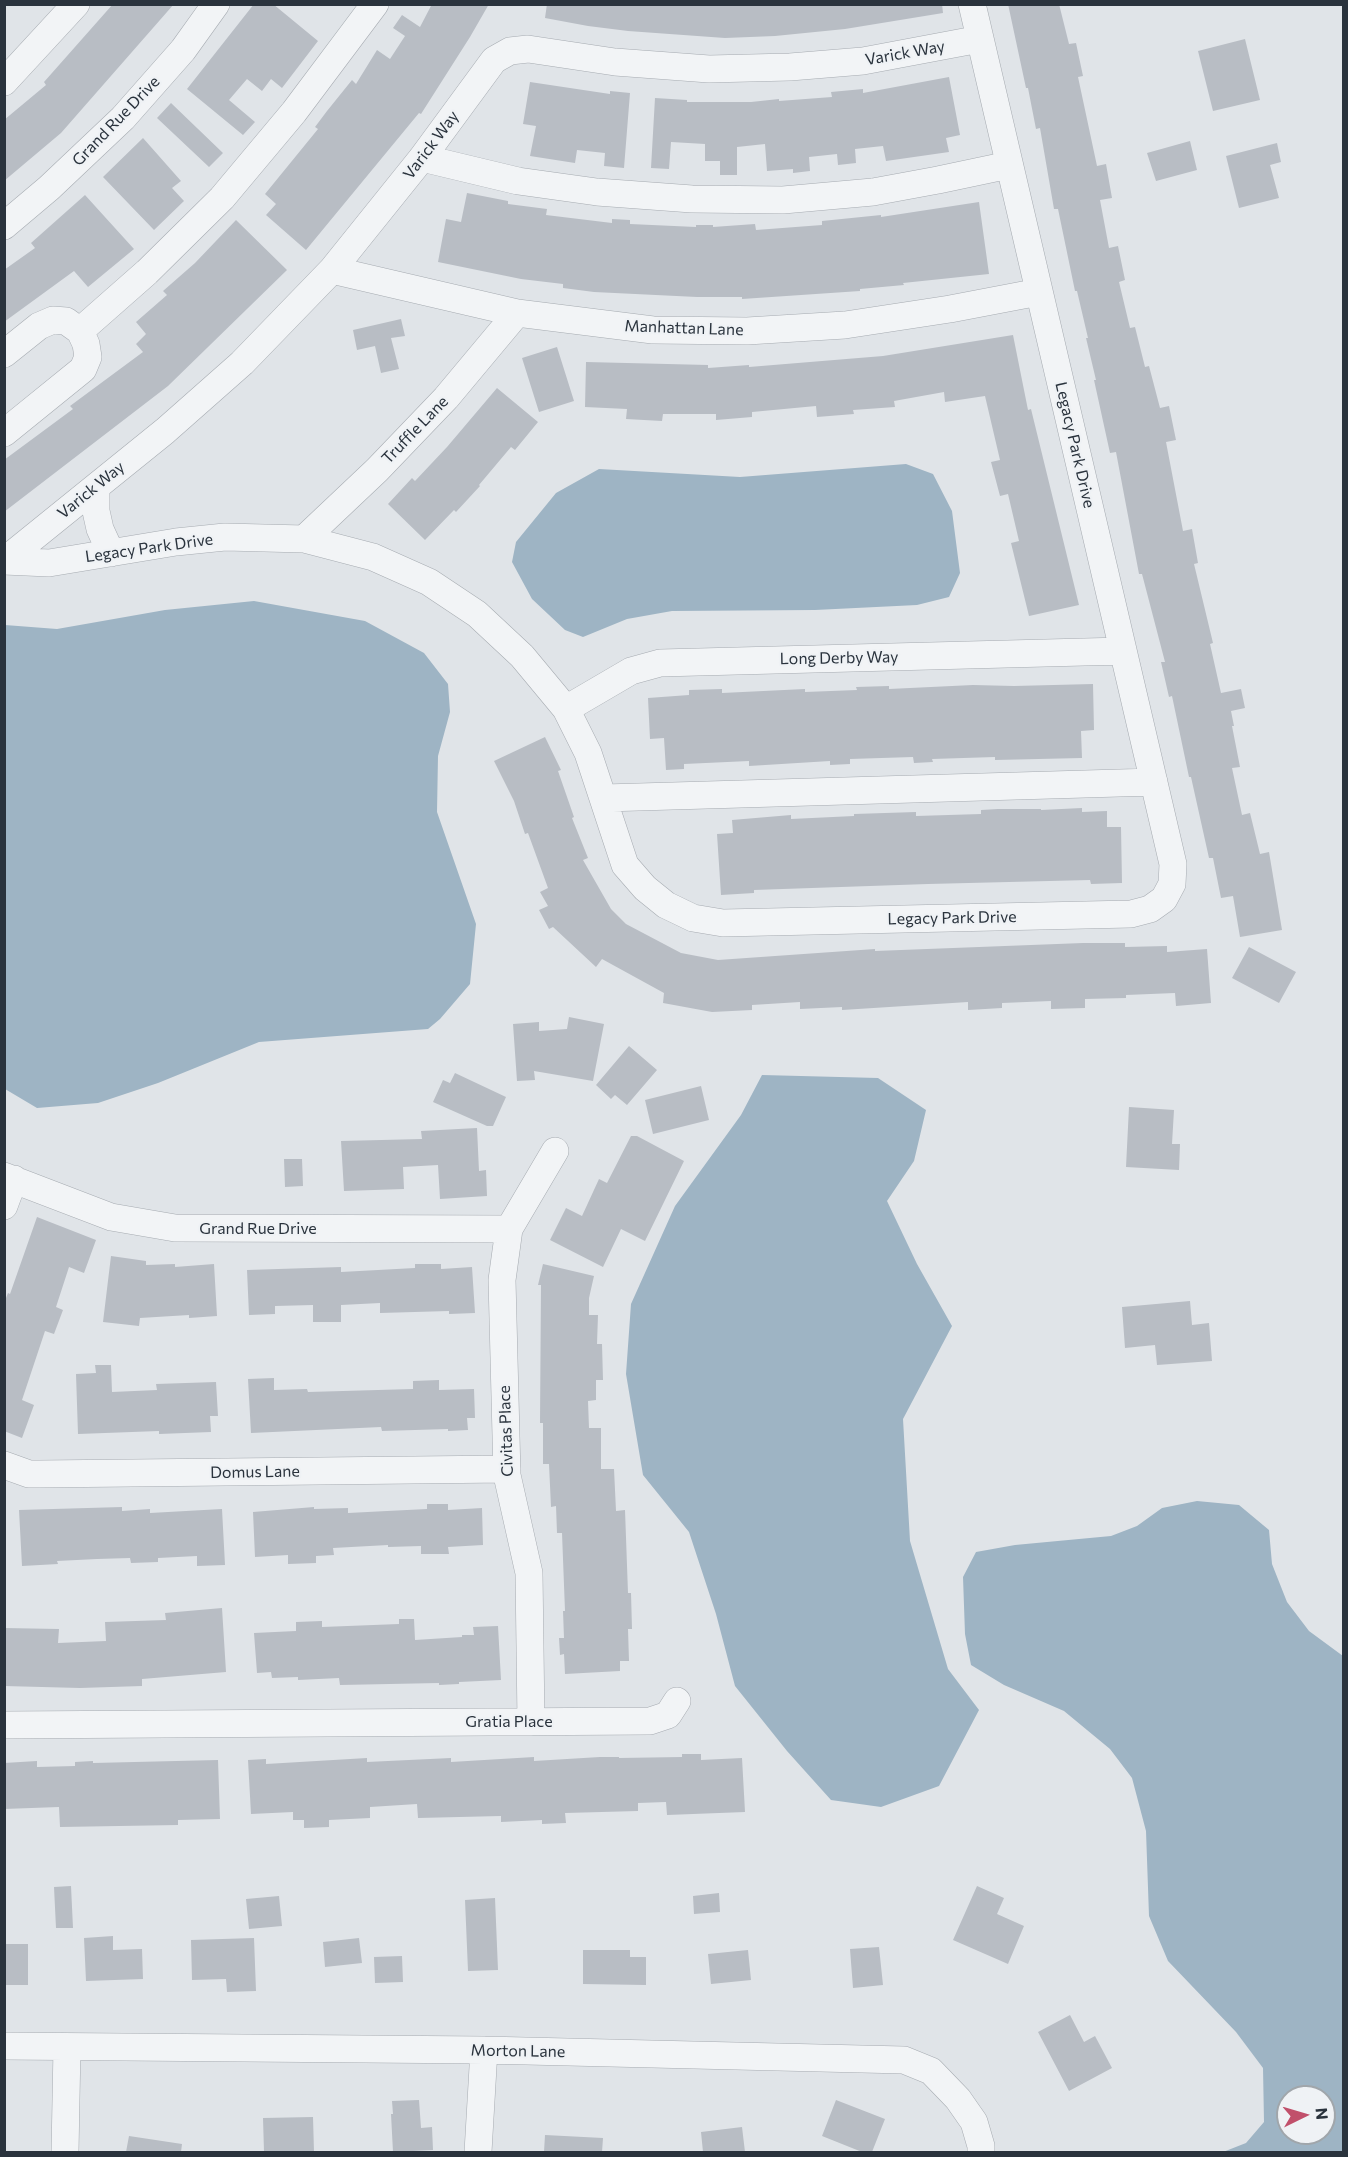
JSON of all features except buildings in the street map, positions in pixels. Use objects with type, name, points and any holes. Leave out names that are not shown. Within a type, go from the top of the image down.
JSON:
[{"type":"street","points":[[4,82],[76,4]]},
{"type":"street","name":"Grand Rue Drive","points":[[4,226],[49,188],[123,118],[183,50],[216,4]]},
{"type":"street","points":[[80,331],[147,272],[222,198],[294,112],[375,4]]},
{"type":"street","name":"Legacy Park Drive","points":[[4,561],[49,563],[176,542],[225,537],[304,539],[373,557],[429,582],[477,614],[522,656],[566,709],[588,753],[625,865],[645,888],[666,905],[693,918],[723,923],[1131,914],[1150,909],[1164,899],[1172,885],[1173,864],[972,4]]},
{"type":"street","name":"Varick Way","points":[[4,561],[165,431],[242,363],[332,270],[422,158],[494,60],[510,51],[528,49],[615,62],[709,69],[790,67],[863,61],[980,39]]},
{"type":"street","points":[[422,158],[518,181],[597,192],[692,199],[783,200],[873,192],[1009,165]]},
{"type":"street","name":"Manhattan Lane","points":[[332,270],[517,313],[653,330],[747,331],[845,325],[950,309],[1039,292]]},
{"type":"street","name":"Truffle Lane","points":[[304,539],[446,398],[517,313]]},
{"type":"street","points":[[4,354],[39,326],[53,320],[66,321],[80,331],[86,344],[88,357],[83,369],[4,433]]},
{"type":"street","points":[[96,487],[96,511],[100,530],[111,554]]},
{"type":"street","name":"Long Derby Way","points":[[566,709],[631,670],[660,663],[1123,651]]},
{"type":"street","points":[[604,798],[1154,782]]},
{"type":"street","name":"Civitas Place","points":[[531,1722],[529,1573],[508,1484],[502,1280],[509,1230],[555,1151]]},
{"type":"street","points":[[4,1206],[8,1174]]},
{"type":"street","name":"Grand Rue Drive","points":[[8,1174],[111,1217],[175,1228],[509,1230]]},
{"type":"street","name":"Domus Lane","points":[[4,1466],[29,1474],[507,1469]]},
{"type":"street","name":"Gratia Place","points":[[4,1725],[650,1721],[668,1715],[677,1701]]},
{"type":"street","name":"Morton Lane","points":[[4,2046],[484,2050],[904,2060],[931,2071],[958,2099],[974,2122],[981,2152]]},
{"type":"street","points":[[65,2152],[67,2046]]},
{"type":"street","points":[[478,2152],[484,2050]]},
{"type":"water","points":[[906,464],[933,474],[952,511],[960,573],[949,597],[917,605],[815,610],[672,611],[627,619],[583,637],[565,630],[532,599],[512,562],[516,542],[556,493],[599,469],[740,477]]},
{"type":"water","points":[[254,601],[365,621],[424,653],[448,684],[450,712],[438,756],[437,812],[476,924],[470,984],[440,1019],[428,1029],[259,1042],[158,1083],[98,1103],[37,1108],[5,1089],[5,625],[57,629],[165,610]]},
{"type":"water","points":[[762,1075],[878,1078],[926,1110],[914,1161],[887,1201],[917,1264],[952,1326],[903,1419],[910,1541],[948,1669],[979,1710],[939,1786],[881,1807],[831,1800],[787,1751],[735,1686],[716,1614],[689,1532],[643,1475],[626,1374],[631,1304],[675,1206],[741,1115]]},
{"type":"water","points":[[1197,1501],[1239,1505],[1269,1530],[1272,1564],[1287,1602],[1309,1631],[1343,1656],[1343,2152],[1223,2152],[1246,2143],[1264,2122],[1263,2068],[1236,2032],[1168,1961],[1149,1916],[1146,1831],[1132,1778],[1110,1749],[1064,1711],[1004,1685],[971,1665],[965,1634],[963,1577],[976,1552],[1015,1545],[1111,1536],[1137,1526],[1162,1508]]}]
